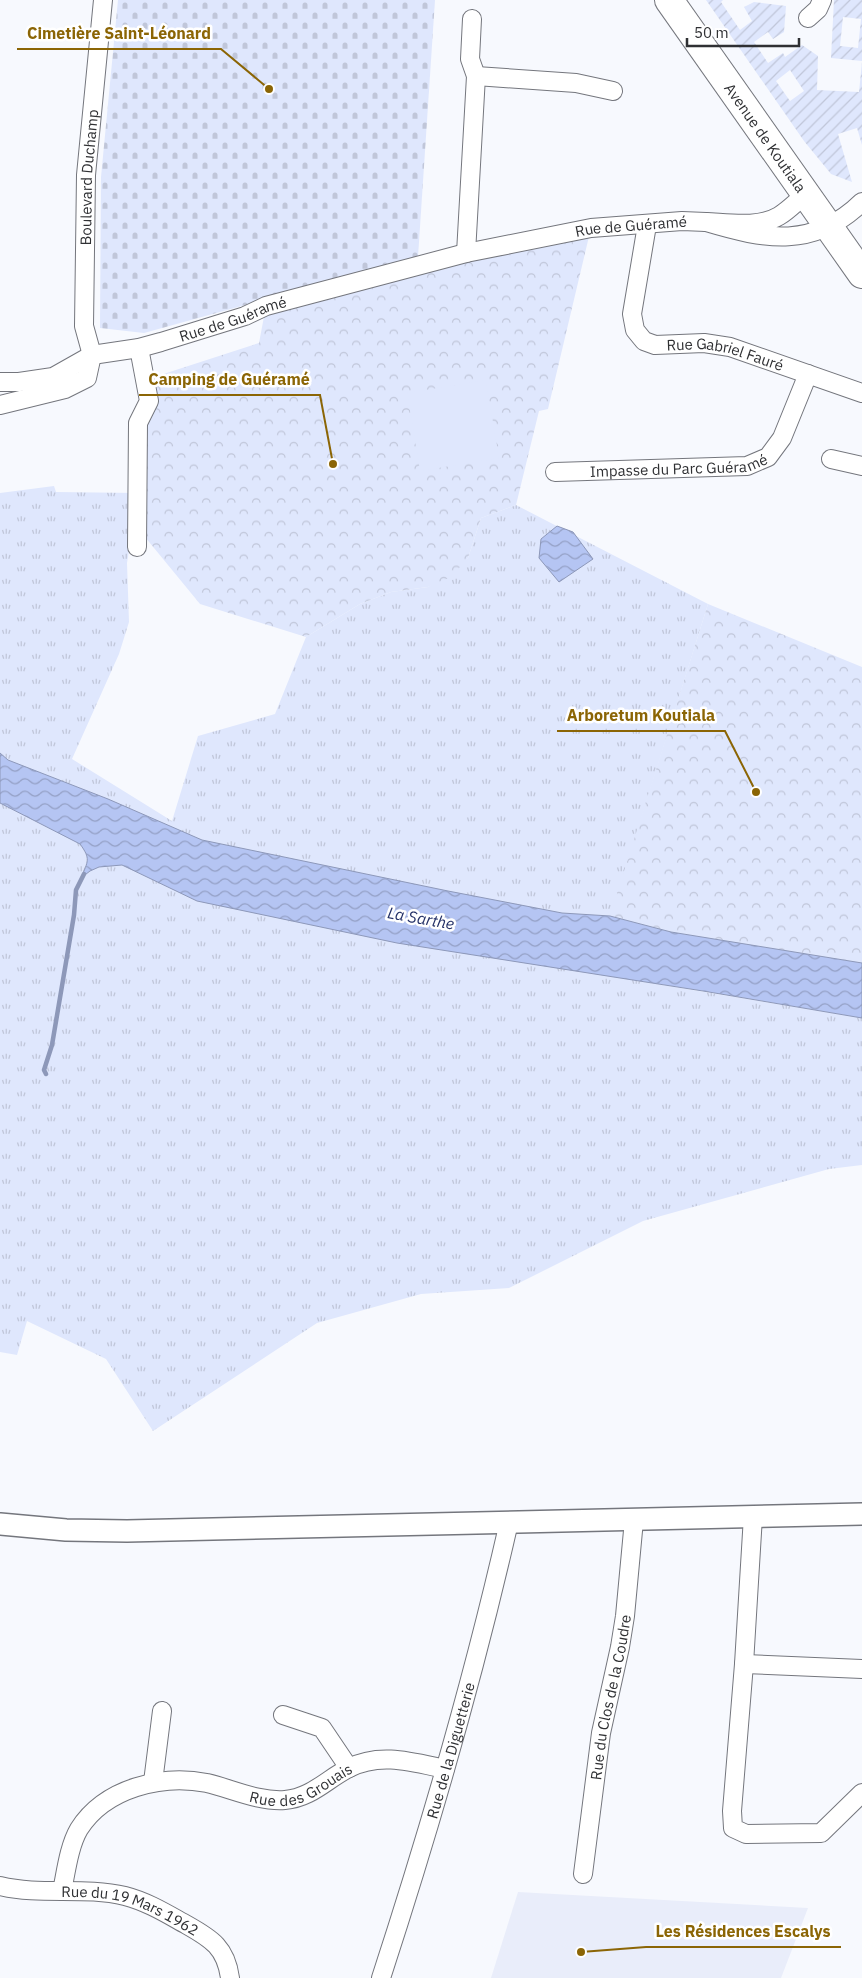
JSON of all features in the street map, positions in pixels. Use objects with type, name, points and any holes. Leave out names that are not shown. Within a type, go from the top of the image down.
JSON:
[{"type":"main road","name":"Avenue de Koutiala","points":[[668,0],[862,274]]},
{"type":"street","name":"Boulevard Duchamp","points":[[92,355],[84,326],[86,175],[103,0]]},
{"type":"street","points":[[808,18],[818,9],[822,0]]},
{"type":"street","points":[[466,253],[476,76],[470,59],[472,19]]},
{"type":"street","points":[[476,76],[576,83],[613,91]]},
{"type":"street","name":"Rue de Guéramé","points":[[0,382],[19,382],[53,377],[92,355],[139,348],[245,316],[266,306],[466,253],[591,228],[682,221],[743,224],[768,220],[778,216],[806,194]]},
{"type":"street","name":"Rue de Guéramé","points":[[706,222],[743,233],[768,237],[811,233],[829,227],[849,214],[862,202]]},
{"type":"street","name":"Rue Gabriel Fauré","points":[[647,225],[632,314],[635,330],[644,341],[654,345],[704,343],[730,347],[862,393]]},
{"type":"street","points":[[137,547],[138,423],[149,401],[139,348]]},
{"type":"street","points":[[0,405],[65,389],[87,378],[92,355]]},
{"type":"street","name":"Impasse du Parc Guéramé","points":[[555,472],[747,466],[768,457],[782,438],[808,374]]},
{"type":"street","points":[[830,459],[862,466]]},
{"type":"street","points":[[0,1524],[66,1530],[127,1531],[862,1514]]},
{"type":"street","points":[[754,1516],[732,1810],[733,1828],[746,1834],[820,1833],[862,1793]]},
{"type":"street","name":"Rue du Clos de la Coudre","points":[[583,1874],[602,1733],[625,1616],[634,1520]]},
{"type":"street","name":"Rue de la Diguetterie","points":[[381,1978],[410,1888],[471,1678],[509,1522]]},
{"type":"street","points":[[744,1664],[862,1669]]},
{"type":"street","points":[[153,1782],[162,1711]]},
{"type":"street","points":[[283,1715],[322,1728],[349,1768]]},
{"type":"street","name":"Rue des Grouais","points":[[62,1891],[71,1853],[79,1830],[95,1810],[123,1792],[153,1782],[175,1780],[206,1783],[266,1799],[285,1800],[306,1794],[349,1768],[372,1760],[391,1758],[445,1769]]},
{"type":"street","name":"Rue du 19 Mars 1962","points":[[0,1886],[19,1890],[96,1892],[124,1896],[149,1904],[212,1939],[226,1958],[230,1978]]},
{"type":"shaded area","points":[[518,1892],[808,1908],[781,1978],[491,1978]]},
{"type":"green space","points":[[118,0],[435,0],[418,257],[144,333],[100,328],[101,177]]},
{"type":"green space","points":[[706,0],[723,0],[721,2],[740,30],[752,21],[744,7],[754,2],[786,6],[784,32],[773,39],[768,32],[754,42],[768,63],[783,53],[785,57],[802,45],[818,56],[817,90],[859,92],[862,62],[862,145],[857,128],[838,134],[852,182],[831,174],[804,141]],"holes":[[[790,70],[804,91],[790,101],[776,81]]]},
{"type":"green space","points":[[834,0],[862,0],[862,61],[831,58]],"holes":[[[843,17],[861,19],[858,48],[840,46]]]},
{"type":"green space","points":[[591,228],[548,409],[539,411],[516,505],[481,518],[468,558],[451,577],[428,587],[391,592],[360,604],[306,637],[200,604],[145,537],[138,423],[145,380],[259,343],[266,306]]},
{"type":"green space","points":[[486,380],[499,458],[420,471],[407,393]]},
{"type":"green space","points":[[54,486],[56,492],[138,493],[127,563],[129,622],[119,654],[72,759],[172,821],[198,736],[275,714],[306,637],[360,604],[391,592],[428,587],[468,558],[481,518],[516,505],[708,604],[600,951],[590,973],[862,1018],[862,1165],[829,1169],[643,1221],[509,1288],[421,1294],[317,1323],[153,1431],[106,1359],[27,1321],[17,1355],[0,1352],[0,493]]},
{"type":"green space","points":[[708,604],[862,667],[862,963],[671,932],[610,916]]},
{"type":"water","points":[[557,526],[573,532],[593,559],[559,582],[539,558],[541,539]]},
{"type":"water","name":"La Sarthe","points":[[0,753],[8,760],[108,799],[202,840],[562,913],[610,916],[671,932],[862,963],[862,1018],[397,943],[197,901],[122,865],[99,867],[81,878],[87,857],[80,844],[0,803]]},
{"type":"waterway","points":[[46,1074],[44,1070],[52,1045],[74,915],[76,890],[84,874]]},
{"type":"place","name":"Cimetière Saint-Léonard","points":[[269,89]]},
{"type":"place","name":"Camping de Guéramé","points":[[333,464]]},
{"type":"place","name":"Arboretum Koutiala","points":[[756,792]]},
{"type":"place","name":"Les Résidences Escalys","points":[[581,1952]]}]
